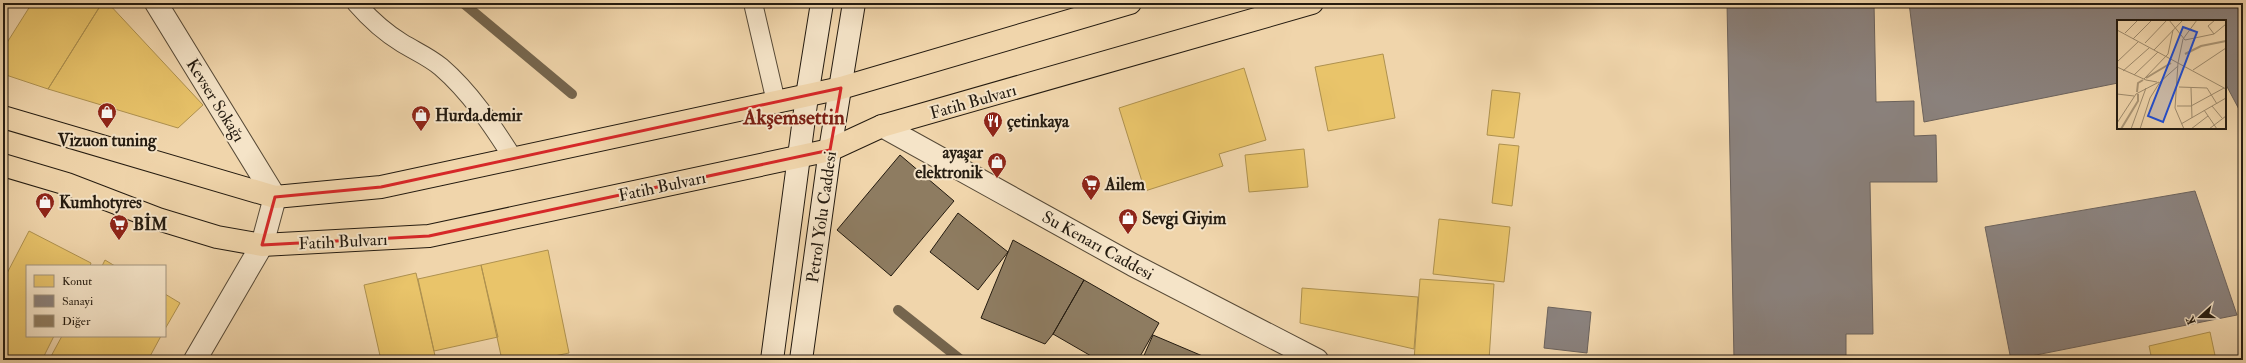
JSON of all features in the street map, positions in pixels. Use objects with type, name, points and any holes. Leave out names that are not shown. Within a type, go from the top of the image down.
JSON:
[{"type":"main road","points":[[3,117],[275,197],[381,187],[841,88],[1130,3]]},
{"type":"main road","name":"Fatih Bulvarı","points":[[3,165],[67,184],[158,219],[217,238],[262,245],[429,236],[830,150],[882,126],[1312,3]]},
{"type":"street","name":"Petrol Yolu Caddesi","points":[[772,360],[807,96],[822,3]]},
{"type":"street","name":"Petrol Yolu Caddesi","points":[[800,360],[830,150],[854,3]]},
{"type":"street","name":"Kevser Sokağı","points":[[158,4],[275,197]]},
{"type":"street","name":"Su Kenarı Caddesi","points":[[882,126],[1133,265],[1317,360]]},
{"type":"street","points":[[195,360],[262,245],[275,197]]},
{"type":"lane","points":[[356,3],[383,30],[422,54],[446,72],[476,105],[513,158]]},
{"type":"lane","points":[[753,3],[776,102]]},
{"type":"highlighted area","points":[[841,88],[830,150],[429,236],[262,245],[275,197],[381,187]]},
{"type":"building: Konut","points":[[32,3],[102,3],[48,89],[3,74],[3,49]]},
{"type":"building: Konut","points":[[102,3],[108,3],[203,105],[178,128],[48,89]]},
{"type":"building: Konut","points":[[1383,54],[1395,118],[1328,131],[1315,67]]},
{"type":"building: Konut","points":[[1244,68],[1266,140],[1219,154],[1223,166],[1145,191],[1119,108]]},
{"type":"building: Konut","points":[[1492,90],[1520,93],[1514,138],[1487,135]]},
{"type":"building: Konut","points":[[1499,144],[1519,146],[1512,206],[1492,203]]},
{"type":"building: Konut","points":[[1304,149],[1308,187],[1249,192],[1245,155]]},
{"type":"building: Konut","points":[[1439,219],[1510,227],[1504,282],[1433,274]]},
{"type":"building: Konut","points":[[29,231],[91,263],[90,265],[26,265],[26,337],[54,337],[42,360],[15,360],[3,353],[3,281]]},
{"type":"building: Konut","points":[[548,250],[569,353],[535,360],[502,360],[481,265]]},
{"type":"building: Konut","points":[[105,260],[113,265],[102,265]]},
{"type":"building: Konut","points":[[481,265],[498,337],[434,351],[418,279]]},
{"type":"building: Konut","points":[[416,273],[436,360],[381,360],[364,285]]},
{"type":"building: Konut","points":[[1420,279],[1494,284],[1489,360],[1414,360]]},
{"type":"building: Konut","points":[[1302,288],[1418,297],[1414,349],[1300,323]]},
{"type":"building: Konut","points":[[166,295],[180,303],[166,327]]},
{"type":"building: Konut","points":[[2210,332],[2216,360],[2152,360],[2149,346]]},
{"type":"building: Konut","points":[[61,337],[160,337],[148,360],[49,360]]},
{"type":"building: Sanayi","points":[[1727,3],[1874,3],[1876,102],[1914,101],[1914,136],[1936,135],[1937,182],[1870,182],[1873,334],[1846,334],[1846,360],[1734,360]]},
{"type":"building: Sanayi","points":[[1909,3],[2243,3],[2243,111],[2241,113],[2226,85],[2226,20],[2117,20],[2117,83],[1924,122]]},
{"type":"building: Sanayi","points":[[2195,191],[2237,315],[2011,360],[1985,227]]},
{"type":"building: Sanayi","points":[[1548,307],[1591,312],[1587,353],[1544,348]]},
{"type":"building: Diğer","points":[[900,155],[954,201],[891,276],[837,230]]},
{"type":"building: Diğer","points":[[958,213],[1008,252],[978,290],[930,252]]},
{"type":"building: Diğer","points":[[1013,240],[1084,280],[1053,334],[1045,344],[981,318]]},
{"type":"building: Diğer","points":[[1084,280],[1159,323],[1138,360],[1098,360],[1053,334]]},
{"type":"building: Diğer","points":[[1153,335],[1212,360],[1142,360]]},
{"type":"waterway","points":[[463,3],[572,94]]},
{"type":"waterway","points":[[898,310],[961,360]]},
{"type":"place","name":"Vizuon tuning","points":[[107,129]]},
{"type":"place","name":"Hurda.demir","points":[[421,132]]},
{"type":"place","name":"çetinkaya","points":[[993,138]]},
{"type":"place","name":"ayaşar elektronik","points":[[997,179]]},
{"type":"place","name":"Ailem","points":[[1091,201]]},
{"type":"place","name":"Kumhotyres","points":[[45,219]]},
{"type":"place","name":"Sevgi Giyim","points":[[1128,235]]},
{"type":"place","name":"BİM","points":[[119,241]]},
{"type":"district","name":"Akşemsettin","points":[[794,117]]}]
